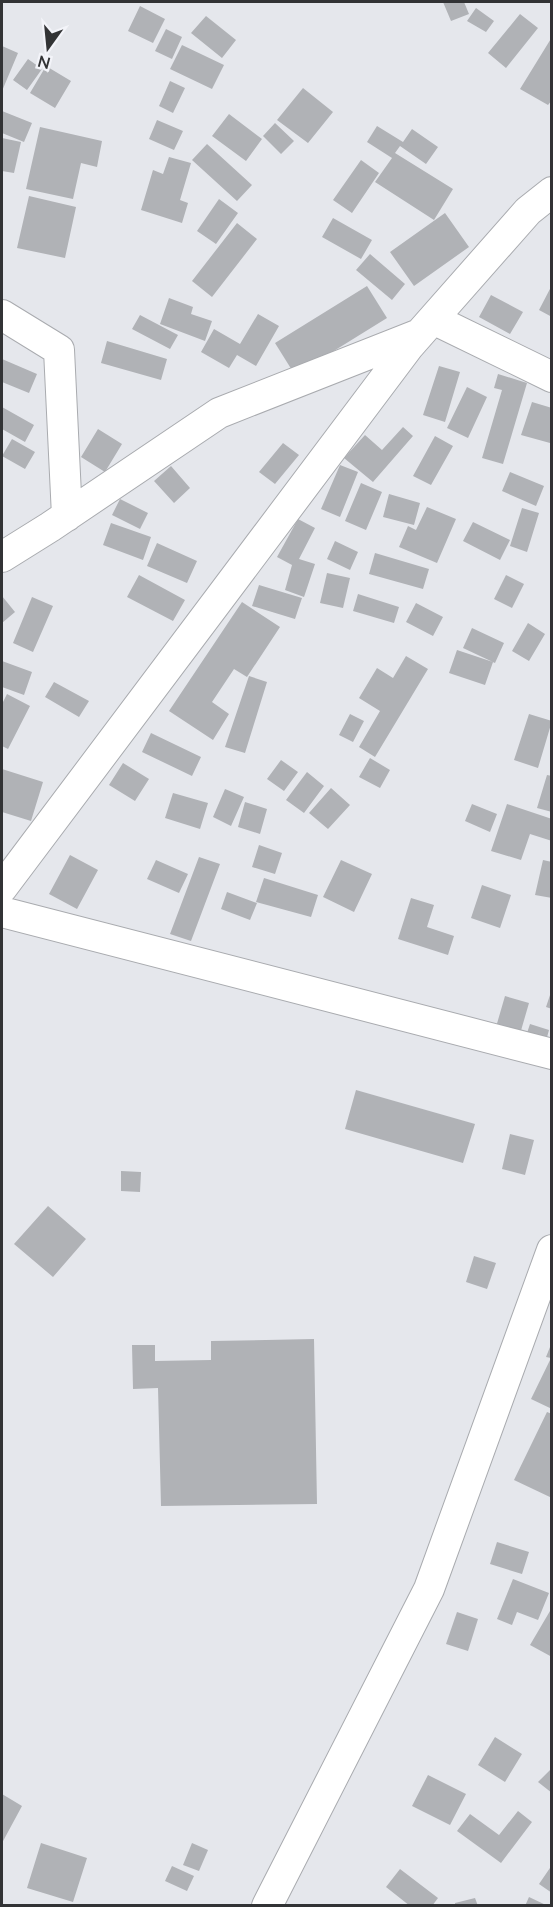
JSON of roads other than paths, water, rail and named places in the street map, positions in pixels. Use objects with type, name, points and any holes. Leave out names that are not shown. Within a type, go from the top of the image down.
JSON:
[{"type":"street","points":[[2,888],[426,326],[528,211],[552,192]]},
{"type":"street","points":[[2,315],[59,350],[67,516]]},
{"type":"street","points":[[2,557],[219,413],[426,326],[552,376]]},
{"type":"street","points":[[2,912],[552,1054]]},
{"type":"street","points":[[267,1905],[429,1589],[552,1250]]}]
